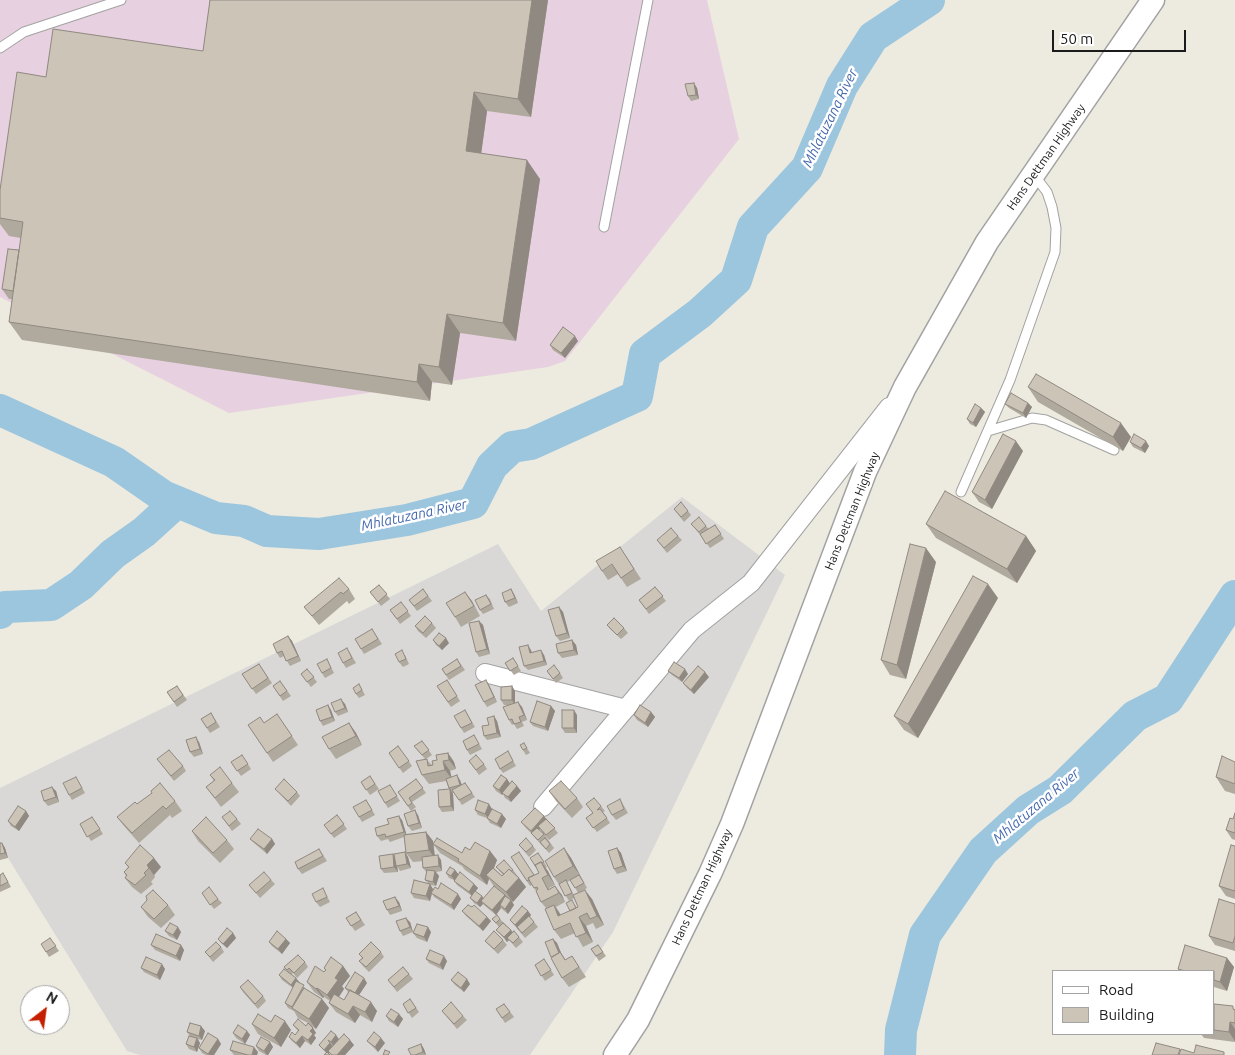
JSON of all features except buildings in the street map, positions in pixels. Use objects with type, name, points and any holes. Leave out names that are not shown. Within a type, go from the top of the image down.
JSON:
[{"type":"street","name":"Hans Dettman Highway","points":[[615,1055],[646,1003],[732,824],[862,481],[905,386],[967,274],[1153,0]]},
{"type":"street","points":[[543,807],[692,630],[751,583],[905,386]]},
{"type":"street","points":[[485,673],[626,709]]},
{"type":"lane","points":[[0,48],[24,32],[121,0]]},
{"type":"lane","points":[[604,227],[648,0]]},
{"type":"lane","points":[[961,492],[1010,380],[1055,252],[1056,228],[1050,199],[1034,174]]},
{"type":"lane","points":[[988,431],[1032,418],[1046,420],[1114,450]]},
{"type":"shaded area","points":[[0,0],[707,0],[739,139],[565,361],[548,367],[229,413],[0,297]]},
{"type":"shaded area","points":[[682,497],[785,575],[613,932],[530,1055],[140,1055],[127,1051],[0,845],[0,788],[498,544],[541,611]]},
{"type":"waterway","name":"Mhlatuzana River","points":[[0,410],[114,462],[163,496],[216,518],[244,521],[267,531],[319,534],[407,520],[473,503],[492,466],[512,447],[531,444],[637,396],[645,354],[700,313],[736,280],[753,227],[807,168],[842,86],[873,37],[929,0]]},
{"type":"waterway","points":[[0,613],[5,607],[51,605],[81,585],[113,554],[144,532],[177,502]]},
{"type":"waterway","name":"Mhlatuzana River","points":[[900,1055],[901,1030],[925,935],[983,851],[1028,810],[1060,790],[1135,716],[1168,699],[1235,596]]}]
